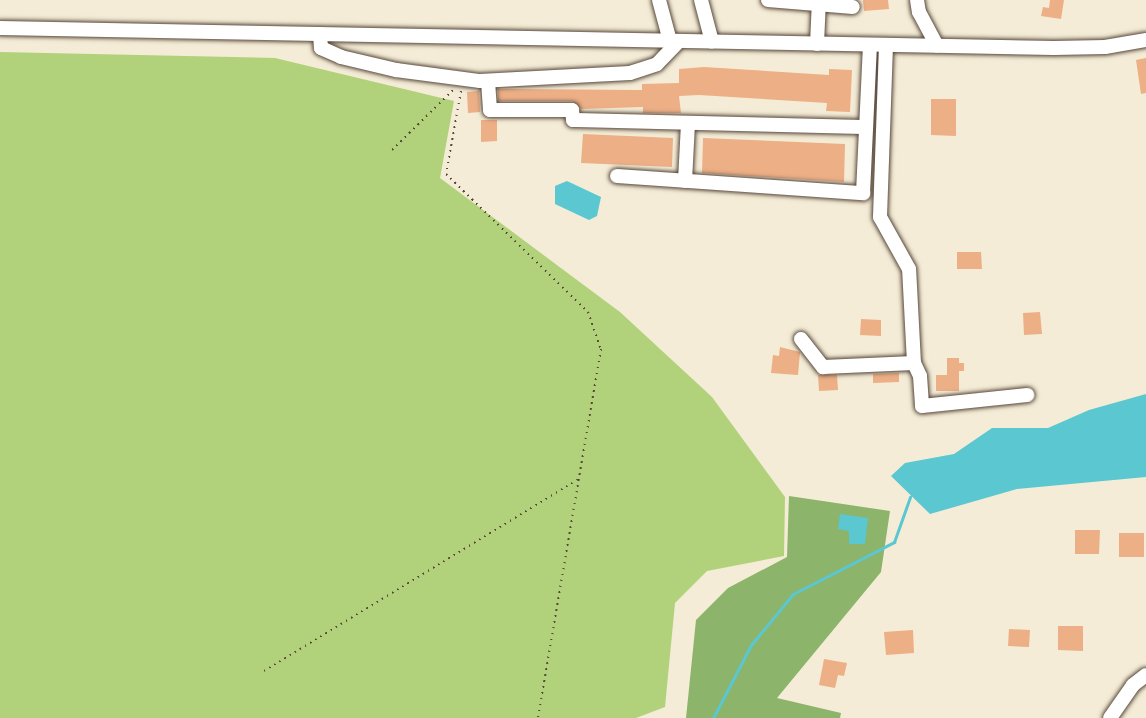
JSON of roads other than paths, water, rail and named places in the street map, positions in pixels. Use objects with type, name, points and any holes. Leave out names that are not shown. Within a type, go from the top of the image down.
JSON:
[{"type":"street","points":[[658,0],[675,41]]},
{"type":"street","points":[[701,0],[712,42]]},
{"type":"street","points":[[706,21],[710,0]]},
{"type":"street","points":[[768,0],[853,7]]},
{"type":"street","points":[[917,0],[919,12],[937,46]]},
{"type":"street","points":[[817,44],[819,3]]},
{"type":"street","points":[[0,28],[1054,48],[1105,47],[1146,40]]},
{"type":"street","points":[[320,34],[321,48],[341,57],[463,80],[488,81],[630,73],[657,64],[675,41]]},
{"type":"street","points":[[617,176],[862,193],[870,45]]},
{"type":"street","points":[[886,45],[880,217],[909,269],[914,363],[920,376],[922,406],[1027,395]]},
{"type":"street","points":[[488,81],[490,110],[572,111],[573,120],[866,127]]},
{"type":"street","points":[[685,181],[688,123]]},
{"type":"street","points":[[801,339],[823,367],[914,363]]},
{"type":"street","points":[[1110,718],[1133,685],[1146,675]]},
{"type":"water","points":[[567,181],[601,197],[597,216],[589,220],[555,204],[555,186]]},
{"type":"water","points":[[1146,394],[1146,477],[1017,489],[930,514],[891,476],[905,463],[954,454],[992,428],[1048,428],[1089,410]]},
{"type":"water","points":[[840,514],[868,518],[865,544],[849,544],[849,531],[838,529]]},
{"type":"waterway","points":[[713,718],[751,645],[793,594],[894,542],[910,497]]}]
